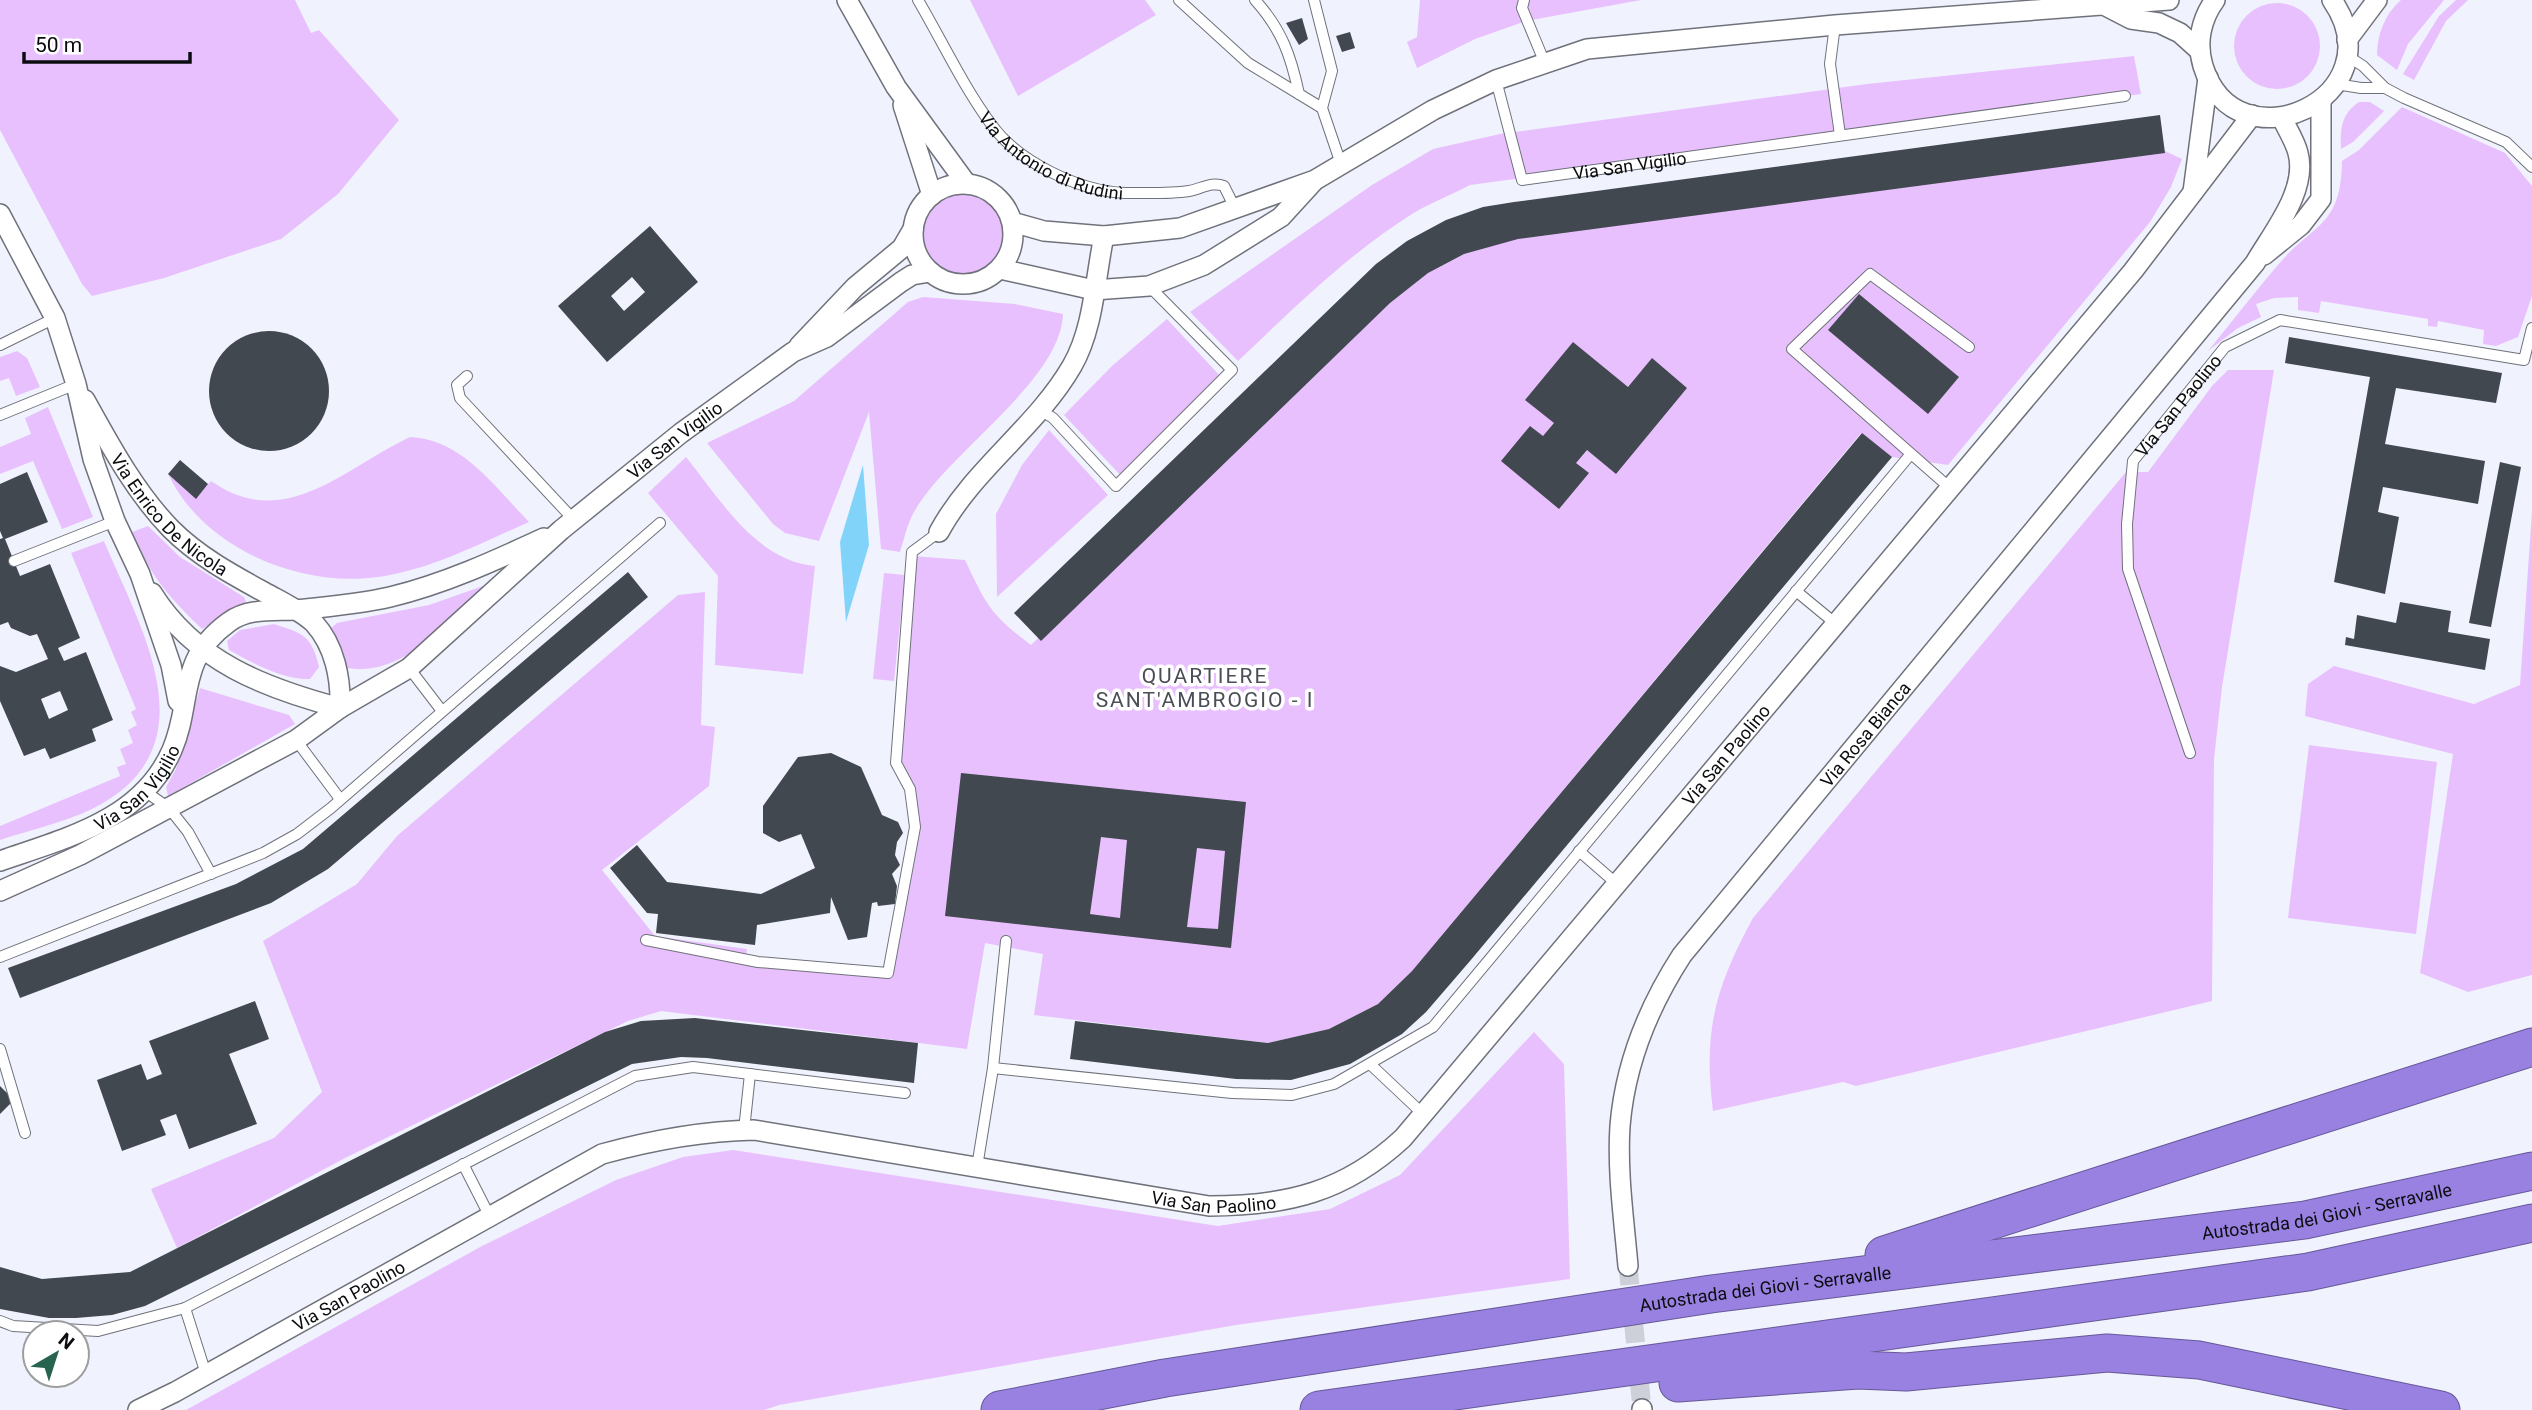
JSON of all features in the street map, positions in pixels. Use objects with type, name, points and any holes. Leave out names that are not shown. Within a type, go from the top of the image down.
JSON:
[{"type":"highway","points":[[1800,1282],[2532,1046]]},
{"type":"highway","name":"Autostrada dei Giovi - Serravalle","points":[[1000,1410],[1165,1378],[1800,1282],[2305,1220],[2532,1171]]},
{"type":"highway","points":[[1319,1410],[2308,1272],[2532,1223]]},
{"type":"highway","points":[[1475,1389],[1603,1392],[1858,1370],[1906,1372],[2107,1353],[2199,1360],[2441,1410]]},
{"type":"street","points":[[847,0],[896,88],[966,183]]},
{"type":"street","points":[[1013,222],[1044,231],[1104,236],[1181,228],[1315,180],[1433,110],[1496,80],[1544,61],[1620,44],[1835,25],[2072,9],[2101,3],[2169,0]]},
{"type":"street","points":[[2215,0],[2204,20],[2200,51],[2208,78],[2228,102],[2252,115],[2282,118],[2306,111],[2321,101],[2336,84],[2347,48],[2377,0]]},
{"type":"street","points":[[2332,0],[2344,22],[2347,48]]},
{"type":"street","points":[[2101,3],[2131,19],[2159,23],[2180,33],[2200,51]]},
{"type":"street","points":[[2192,197],[2208,78]]},
{"type":"street","points":[[896,88],[932,195]]},
{"type":"street","name":"Via Rosa Bianca","points":[[2255,263],[2301,225],[2321,199],[2321,101]]},
{"type":"street","name":"Via San Paolino","points":[[138,1410],[602,1154],[655,1139],[714,1130],[744,1130],[858,1146],[1209,1206],[1256,1206],[1298,1199],[1358,1173],[1397,1144],[1423,1114],[2192,197],[2252,115]]},
{"type":"street","name":"Via Rosa Bianca","points":[[1628,1266],[1620,1125],[1642,1031],[1661,987],[1682,955],[2255,263],[2295,193],[2299,177],[2297,150],[2282,118]]},
{"type":"street","points":[[1000,269],[1094,290],[1149,286],[1204,265],[1281,217],[1315,180]]},
{"type":"street","points":[[966,183],[993,193],[1002,202],[1013,222],[1011,249],[1000,269],[985,279],[967,284],[949,282],[930,272],[917,254],[913,229],[918,211],[932,195],[945,187],[966,183]]},
{"type":"street","name":"Via Enrico De Nicola","points":[[0,214],[55,318],[76,384],[93,459],[115,521],[140,574],[176,680],[179,719]]},
{"type":"street","name":"Via San Vigilio","points":[[0,891],[80,855],[296,740],[340,708],[409,668],[567,525],[681,433],[793,352],[855,287],[902,248],[913,229]]},
{"type":"street","points":[[939,532],[952,507],[1040,410],[1072,365],[1083,336],[1104,236]]},
{"type":"street","name":"Via San Vigilio","points":[[793,352],[827,337],[912,275],[930,272]]},
{"type":"street","name":"Via Enrico De Nicola","points":[[76,384],[132,480],[171,529],[224,570],[295,610],[314,624],[328,646],[341,685],[340,708],[254,681],[203,648],[173,621],[140,574]]},
{"type":"street","name":"Via San Vigilio","points":[[295,610],[390,597],[472,571],[567,525]]},
{"type":"street","points":[[203,648],[232,620],[264,610],[295,610]]},
{"type":"street","name":"Via San Vigilio","points":[[0,861],[101,823],[126,810],[146,792],[173,749],[187,682],[203,648]]},
{"type":"lane","name":"Via Antonio di Rudinì","points":[[918,0],[992,125],[1021,153],[1065,177],[1088,186],[1122,193],[1188,191],[1216,183],[1224,186],[1236,210]]},
{"type":"lane","points":[[1179,0],[1248,63],[1322,108]]},
{"type":"lane","points":[[1314,0],[1332,72],[1322,108],[1341,164]]},
{"type":"lane","points":[[1524,0],[1522,8],[1544,61]]},
{"type":"lane","points":[[1261,2],[1292,61],[1299,94]]},
{"type":"lane","points":[[1835,25],[1829,64],[1840,135]]},
{"type":"lane","points":[[2347,48],[2385,88],[2506,142],[2532,167]]},
{"type":"lane","name":"Via San Vigilio","points":[[1496,80],[1522,180],[2125,96]]},
{"type":"lane","points":[[2336,84],[2385,88]]},
{"type":"lane","points":[[1950,488],[1792,349],[1870,274],[1969,347]]},
{"type":"lane","points":[[1040,410],[1053,418],[1116,486],[1231,370],[1149,286]]},
{"type":"lane","points":[[0,345],[55,318]]},
{"type":"lane","name":"Via San Paolino","points":[[2190,753],[2128,569],[2127,524],[2133,461],[2190,388],[2225,347],[2280,320],[2524,360],[2532,328]]},
{"type":"lane","points":[[467,376],[457,386],[460,398],[567,525]]},
{"type":"lane","points":[[0,415],[76,384]]},
{"type":"lane","points":[[993,1068],[1231,1093],[1292,1095],[1334,1084],[1433,1027],[1910,455]]},
{"type":"lane","points":[[14,561],[115,521]]},
{"type":"lane","points":[[0,957],[263,853],[297,834],[660,523]]},
{"type":"lane","points":[[646,940],[758,962],[888,973],[915,827],[910,789],[895,763],[912,552],[939,532]]},
{"type":"lane","points":[[1796,591],[1836,624]]},
{"type":"lane","points":[[409,668],[442,711]]},
{"type":"lane","points":[[296,740],[340,799]]},
{"type":"lane","points":[[146,792],[169,808],[188,832],[211,874]]},
{"type":"lane","points":[[1579,851],[1617,884]]},
{"type":"lane","points":[[977,1167],[993,1068],[1006,941]]},
{"type":"lane","points":[[0,1049],[25,1133]]},
{"type":"lane","points":[[1370,1064],[1423,1114]]},
{"type":"lane","points":[[0,1321],[13,1326],[98,1331],[185,1308],[635,1076],[693,1067],[905,1093]]},
{"type":"lane","points":[[744,1130],[750,1074]]},
{"type":"lane","points":[[463,1164],[490,1217]]},
{"type":"lane","points":[[185,1308],[206,1374]]},
{"type":"shaded area","points":[[0,0],[295,0],[311,33],[319,30],[399,120],[338,194],[281,239],[164,278],[92,296],[82,284],[0,130]]},
{"type":"shaded area","points":[[970,0],[1145,0],[1156,15],[1018,96]]},
{"type":"shaded area","points":[[1420,0],[1641,0],[1526,21],[1475,39],[1417,68],[1407,42],[1417,37]]},
{"type":"shaded area","points":[[2401,0],[2444,0],[2408,44],[2397,70],[2377,55],[2377,47],[2386,18]]},
{"type":"shaded area","points":[[2456,0],[2468,0],[2446,21],[2414,80],[2403,74],[2439,16]]},
{"type":"shaded area","points":[[2269,3],[2285,3],[2308,15],[2317,29],[2320,46],[2317,63],[2308,77],[2285,89],[2269,89],[2253,82],[2241,70],[2234,54],[2234,38],[2241,22],[2253,10]]},
{"type":"shaded area","points":[[2134,56],[2141,94],[1470,185],[1412,214],[1365,247],[1321,283],[1238,361],[1190,312],[1372,185],[1433,149],[1500,134],[1867,84]]},
{"type":"shaded area","points":[[2359,102],[2370,102],[2384,111],[2353,142],[2341,149],[2343,122],[2348,112]]},
{"type":"shaded area","points":[[2402,107],[2505,153],[2532,186],[2532,296],[2518,337],[2496,346],[2483,344],[2484,330],[2438,321],[2437,327],[2428,326],[2428,319],[2321,301],[2319,313],[2298,310],[2298,297],[2274,298],[2256,304],[2261,317],[2238,328],[2208,351],[2277,266],[2323,222],[2336,200],[2342,161],[2359,150]]},
{"type":"shaded area","points":[[2165,151],[2182,159],[2171,187],[2150,222],[1948,465],[1892,457],[1861,433],[1412,971],[1378,1004],[1329,1029],[1268,1043],[1034,1015],[1043,954],[985,943],[967,1049],[661,1011],[628,1021],[347,1157],[177,1248],[151,1189],[274,1138],[322,1092],[263,941],[357,884],[397,836],[678,595],[705,592],[701,725],[715,727],[709,786],[602,870],[655,936],[747,949],[746,959],[888,973],[915,827],[910,789],[896,763],[912,556],[965,560],[991,608],[1006,625],[1031,645],[1388,300],[1427,271],[1463,252],[1518,238]]},
{"type":"shaded area","points":[[963,191],[979,194],[998,210],[1005,233],[1002,249],[986,268],[963,275],[947,272],[928,256],[921,233],[924,217],[940,198]]},
{"type":"shaded area","points":[[923,297],[1015,304],[1063,314],[1057,339],[1044,365],[1024,391],[930,489],[914,512],[900,552],[881,549],[869,412],[819,541],[785,533],[773,524],[707,443],[794,401],[908,302]]},
{"type":"shaded area","points":[[1167,319],[1222,378],[1124,479],[1064,415],[1112,366]]},
{"type":"shaded area","points":[[17,351],[27,358],[40,387],[16,396],[9,378],[0,381],[0,357]]},
{"type":"shaded area","points":[[2228,370],[2274,370],[2222,687],[2214,759],[2212,1001],[1856,1086],[1843,1082],[1713,1111],[1710,1057],[1715,1011],[1729,966],[1753,918],[2126,472],[2148,472],[2212,386]]},
{"type":"shaded area","points":[[48,407],[93,517],[62,529],[33,461],[0,474],[0,447],[31,434],[25,418]]},
{"type":"shaded area","points":[[1049,430],[1108,495],[997,597],[996,514],[1022,465]]},
{"type":"shaded area","points":[[410,437],[446,446],[462,456],[490,480],[529,522],[455,555],[417,568],[378,577],[348,579],[317,576],[286,569],[229,542],[204,523],[184,500],[168,474],[196,498],[211,481],[238,495],[264,500],[289,498],[338,478]]},
{"type":"shaded area","points":[[686,457],[726,509],[757,540],[794,561],[815,566],[803,674],[715,665],[718,576],[648,493]]},
{"type":"shaded area","points":[[2532,511],[2532,975],[2468,992],[2420,973],[2453,754],[2305,716],[2308,684],[2334,666],[2474,704],[2520,685]]},
{"type":"shaded area","points":[[148,526],[180,557],[244,597],[246,602],[202,629],[169,595],[146,561],[132,532]]},
{"type":"shaded area","points":[[104,541],[149,649],[158,686],[159,721],[151,754],[129,784],[92,809],[0,840],[0,826],[120,776],[117,767],[126,764],[120,749],[133,743],[128,730],[137,725],[131,712],[136,709],[71,553]]},
{"type":"shaded area","points":[[884,573],[905,575],[894,681],[873,679]]},
{"type":"shaded area","points":[[483,586],[487,588],[423,644],[406,656],[387,664],[367,669],[347,668],[330,629],[337,623],[429,605]]},
{"type":"shaded area","points":[[274,624],[299,633],[313,648],[319,667],[310,679],[278,674],[229,650],[227,641],[240,630]]},
{"type":"shaded area","points":[[200,688],[289,715],[295,724],[168,796],[166,787],[176,769]]},
{"type":"shaded area","points":[[2309,745],[2437,762],[2416,934],[2288,918]]},
{"type":"shaded area","points":[[1534,1032],[1564,1064],[1570,1279],[1236,1325],[779,1405],[764,1410],[186,1410],[482,1246],[616,1180],[683,1157],[733,1150],[1218,1226],[1330,1209],[1400,1175]]},
{"type":"water","points":[[863,465],[869,545],[846,622],[840,542]]},
{"type":"building","points":[[1302,18],[1308,39],[1299,45],[1286,23]]},
{"type":"building","points":[[1350,32],[1355,48],[1342,52],[1336,36]]},
{"type":"building","points":[[2160,115],[2165,153],[1518,239],[1464,254],[1428,273],[1390,303],[1041,641],[1014,613],[1376,264],[1407,241],[1446,220],[1483,207],[1514,202]]},
{"type":"building","points":[[650,226],[698,282],[607,362],[558,306]],"holes":[[[632,277],[645,292],[624,311],[611,296]]]},
{"type":"building","points":[[1859,294],[1959,377],[1928,414],[1828,330]]},
{"type":"building","points":[[269,331],[292,336],[311,349],[324,368],[329,391],[324,414],[311,433],[292,446],[269,451],[246,446],[227,433],[214,414],[209,391],[214,368],[227,349],[246,336]]},
{"type":"building","points":[[2289,337],[2502,373],[2496,403],[2396,388],[2385,444],[2485,461],[2478,504],[2383,487],[2378,512],[2399,517],[2385,594],[2334,582],[2370,377],[2285,363]]},
{"type":"building","points":[[1573,342],[1628,387],[1652,358],[1687,388],[1616,474],[1587,450],[1576,463],[1589,473],[1559,509],[1501,461],[1530,426],[1543,436],[1554,423],[1525,400]]},
{"type":"building","points":[[1862,433],[1892,457],[1470,961],[1426,1012],[1402,1034],[1350,1064],[1291,1080],[1236,1079],[1070,1059],[1075,1021],[1268,1043],[1329,1029],[1378,1004],[1412,971]]},
{"type":"building","points":[[180,460],[208,484],[196,499],[168,474]]},
{"type":"building","points":[[2500,462],[2521,467],[2491,627],[2469,623]]},
{"type":"building","points":[[27,472],[48,522],[5,539],[20,576],[50,564],[80,638],[58,648],[64,661],[86,652],[113,720],[92,729],[96,741],[50,759],[45,748],[24,756],[0,701],[0,666],[16,672],[48,659],[37,634],[30,636],[11,628],[8,622],[0,625],[0,539],[3,538],[0,531],[0,484]],"holes":[[[60,691],[68,710],[49,719],[41,699]]]},
{"type":"building","points":[[628,572],[648,597],[328,869],[271,903],[20,998],[8,968],[236,884],[303,849]]},
{"type":"building","points":[[2400,602],[2451,611],[2448,632],[2490,639],[2485,670],[2345,645],[2346,637],[2354,639],[2357,615],[2396,623]]},
{"type":"building","points":[[831,753],[861,767],[882,815],[898,822],[903,833],[897,842],[895,855],[900,865],[892,874],[897,886],[895,904],[878,906],[877,902],[872,903],[867,937],[848,940],[831,897],[830,913],[757,925],[755,945],[656,933],[658,914],[647,913],[610,868],[637,845],[667,882],[761,894],[815,868],[801,834],[779,842],[763,833],[763,806],[798,757]]},
{"type":"building","points":[[961,773],[1246,802],[1231,948],[945,916]],"holes":[[[1101,837],[1127,840],[1120,918],[1090,914]],[[1197,848],[1225,851],[1218,929],[1187,927]]]},
{"type":"building","points":[[255,1001],[269,1039],[229,1054],[257,1124],[189,1149],[176,1114],[160,1120],[166,1135],[122,1151],[97,1080],[141,1064],[147,1080],[162,1074],[149,1041]]},
{"type":"building","points":[[695,1018],[918,1043],[914,1083],[707,1058],[681,1057],[632,1064],[145,1306],[112,1315],[76,1318],[49,1318],[0,1309],[0,1267],[42,1279],[130,1272],[605,1032],[641,1021]]},
{"type":"building","points":[[0,1086],[14,1100],[0,1114]]},
{"type":"tunnel","points":[[1628,1266],[1642,1409]]},
{"type":"district","name":"QUARTIERE SANT'AMBROGIO - I","points":[[1205,688]]}]
